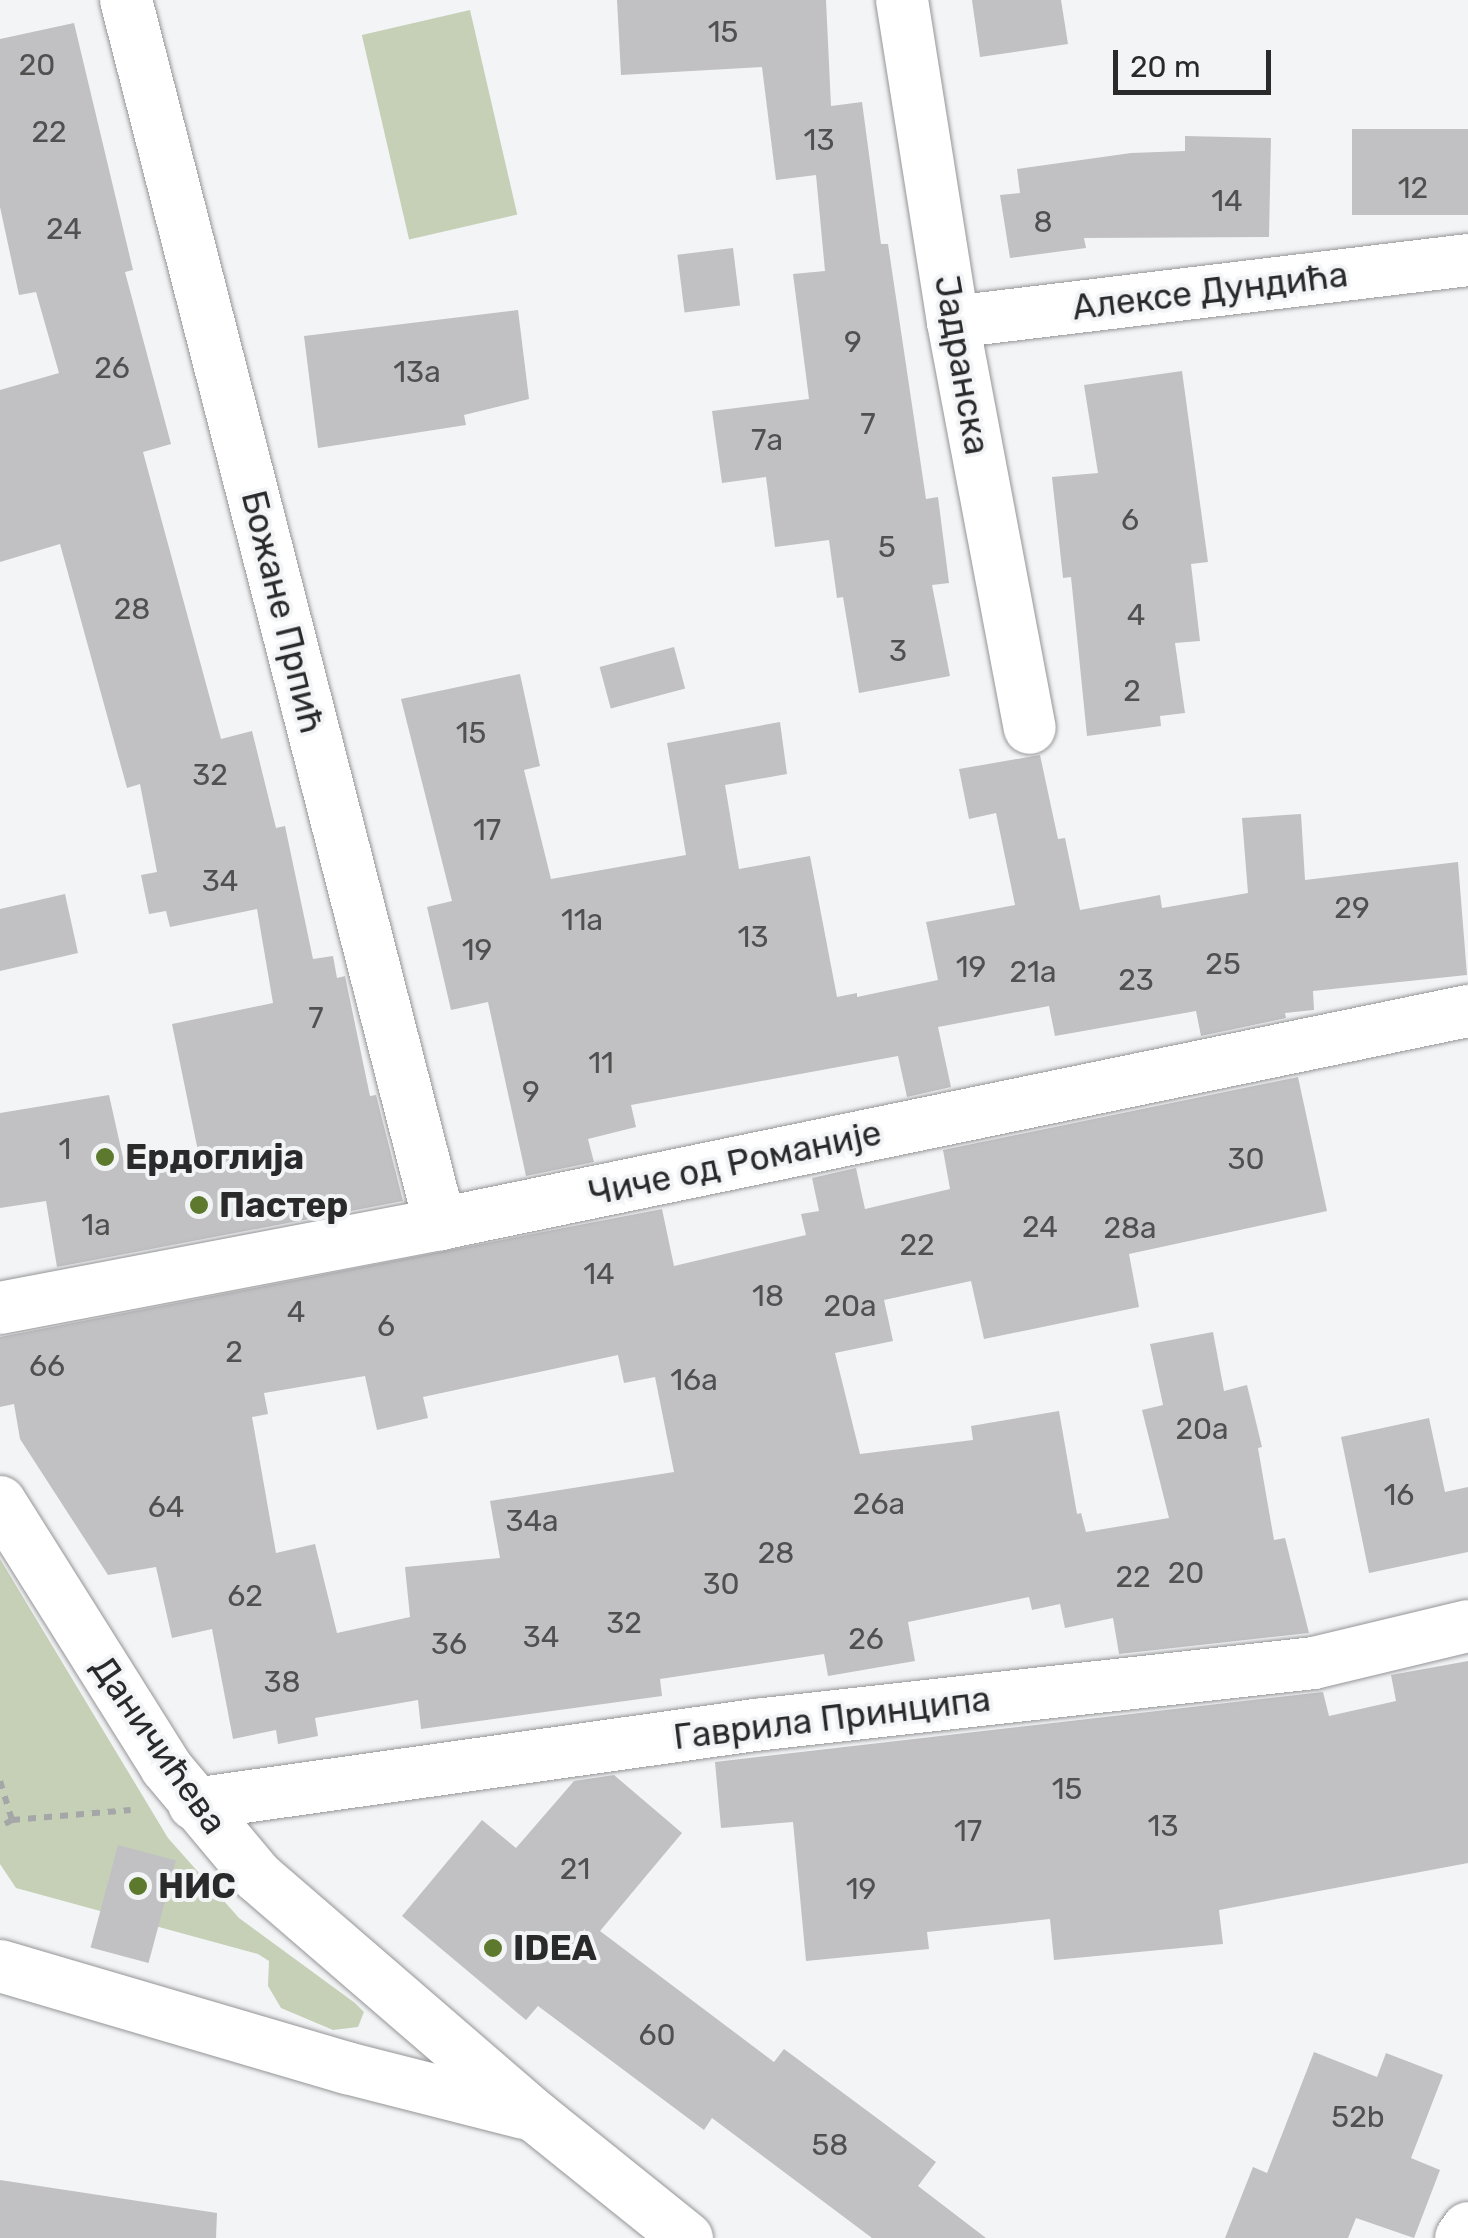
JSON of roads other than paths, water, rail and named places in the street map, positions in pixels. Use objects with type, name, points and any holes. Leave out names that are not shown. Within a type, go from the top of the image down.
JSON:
[{"type":"street","name":"Божане Прпић","points":[[126,0],[440,1224]]},
{"type":"street","name":"Јадранска","points":[[902,0],[952,322],[1030,728]]},
{"type":"street","name":"Алексе Дундића","points":[[952,322],[1468,260]]},
{"type":"street","name":"Чиче од Романије","points":[[0,1308],[440,1224],[1468,1011]]},
{"type":"street","name":"Даничићева","points":[[0,1502],[137,1722],[194,1804],[258,1877],[535,2116],[686,2238]]},
{"type":"street","name":"Гаврила Принципа","points":[[194,1804],[755,1726],[1314,1663],[1468,1626]]},
{"type":"street","points":[[347,2068],[383,2048],[391,2026],[388,2009],[360,1965]]},
{"type":"street","name":"Даничићева","points":[[0,1966],[347,2068],[535,2116]]},
{"type":"street","points":[[1461,2238],[1468,2228]]},
{"type":"place","name":"Ердоглија","points":[[105,1157]]},
{"type":"place","name":"Пастер","points":[[199,1205]]},
{"type":"place","name":"НИС","points":[[138,1886]]},
{"type":"place","name":"IDEA","points":[[493,1948]]}]
